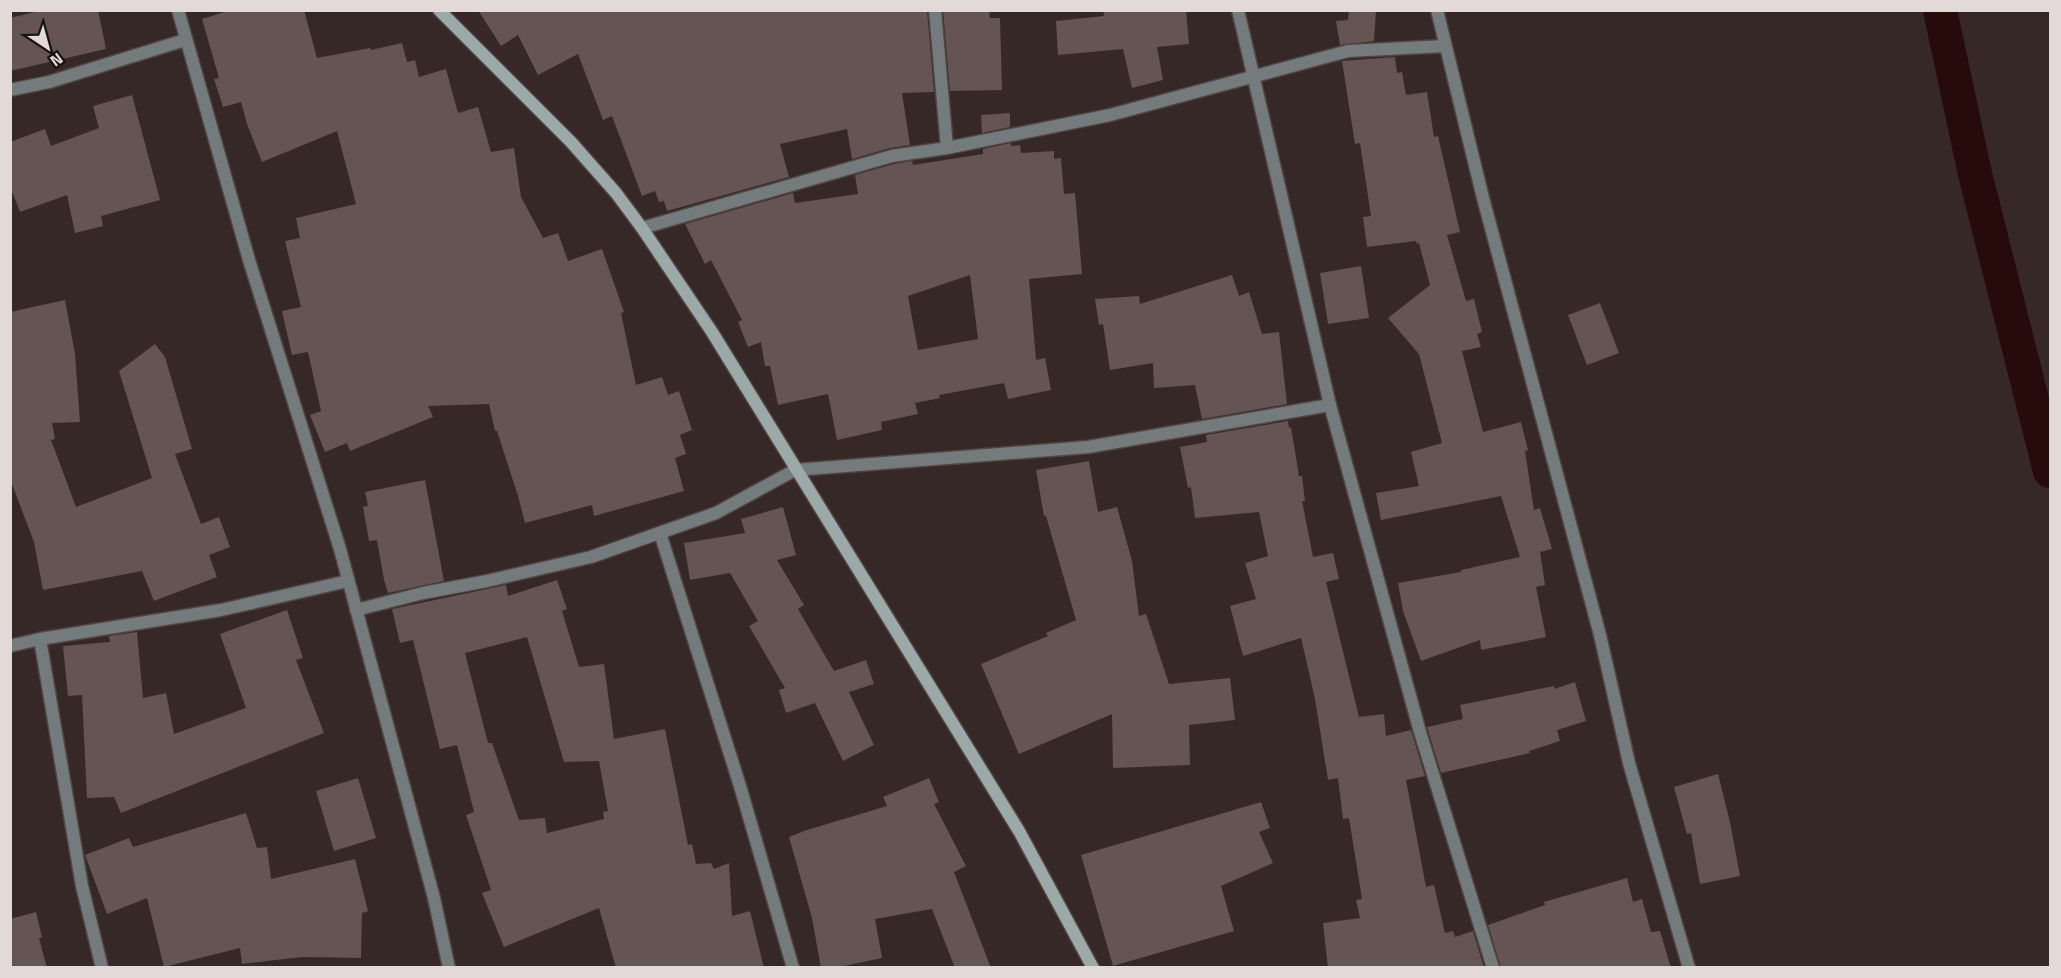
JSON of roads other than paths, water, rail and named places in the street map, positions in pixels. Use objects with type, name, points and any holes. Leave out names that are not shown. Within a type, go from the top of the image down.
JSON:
[{"type":"main road","points":[[439,10],[571,142],[616,193],[642,228],[712,332],[1019,831],[1092,968]]},
{"type":"street","points":[[178,10],[249,260],[348,581],[434,898],[450,968]]},
{"type":"street","points":[[935,10],[946,148]]},
{"type":"street","points":[[1238,10],[1330,405],[1420,732],[1493,968]]},
{"type":"street","points":[[1437,10],[1600,635],[1629,763],[1689,968]]},
{"type":"street","points":[[10,90],[49,82],[185,40]]},
{"type":"street","points":[[642,228],[892,156],[946,148],[1110,115],[1348,51],[1445,46]]},
{"type":"street","points":[[356,610],[423,592],[487,581],[591,557],[716,513],[795,470],[1088,447],[1330,405]]},
{"type":"street","points":[[660,533],[740,786],[793,968]]},
{"type":"street","points":[[10,646],[40,639],[221,610],[348,581]]},
{"type":"street","points":[[40,639],[82,886],[102,968]]},
{"type":"waterway","points":[[1940,10],[1975,174],[2050,471]]}]
